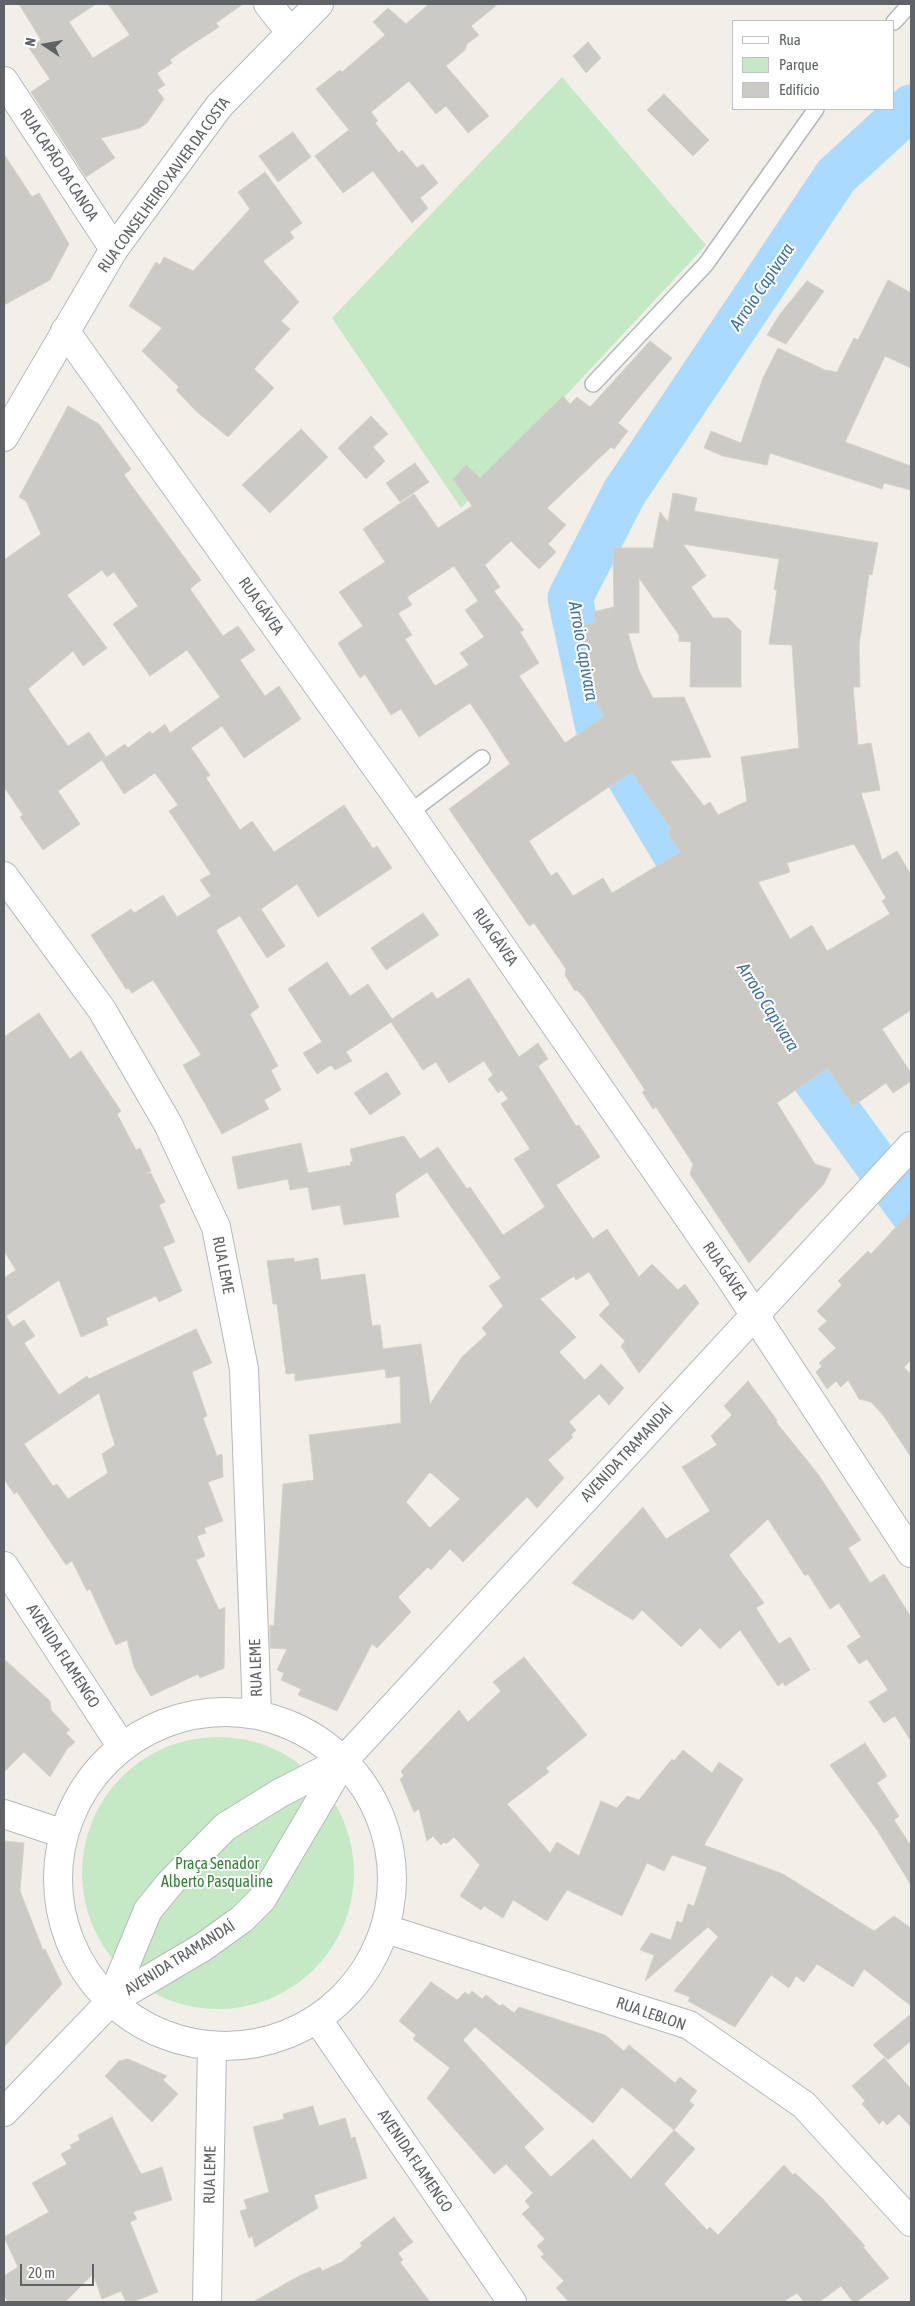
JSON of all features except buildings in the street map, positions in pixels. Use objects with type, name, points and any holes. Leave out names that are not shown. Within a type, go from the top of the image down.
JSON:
[{"type":"street","points":[[268,4],[291,33]]},
{"type":"street","name":"RUA CONSELHEIRO XAVIER DA COSTA","points":[[4,437],[114,248],[219,106],[319,4]]},
{"type":"street","name":"RUA CAPÃO DA CANOA","points":[[4,81],[114,248]]},
{"type":"street","name":"RUA GÁVEA","points":[[65,331],[408,813],[754,1315],[911,1553]]},
{"type":"street","name":"RUA LEME","points":[[4,876],[102,1010],[168,1124],[216,1227],[244,1369],[258,1714]]},
{"type":"street","name":"AVENIDA TRAMANDAÍ","points":[[4,2112],[110,2002],[203,1947],[242,1919],[262,1899],[344,1760],[911,1146]]},
{"type":"street","name":"AVENIDA FLAMENGO","points":[[4,1566],[122,1747]]},
{"type":"street","points":[[208,1712],[258,1714],[304,1730],[344,1760],[371,1796],[388,1838],[393,1883],[386,1929],[357,1984],[318,2020],[268,2042],[212,2048],[158,2034],[110,2002],[72,1949],[57,1885],[64,1834],[86,1786],[122,1747],[163,1723],[208,1712]]},
{"type":"street","name":"AVENIDA TRAMANDAÍ","points":[[110,2002],[148,1910],[225,1826],[280,1792],[344,1760]]},
{"type":"street","points":[[280,1792],[289,1792],[302,1799],[307,1812],[305,1828]]},
{"type":"street","points":[[4,1814],[64,1834]]},
{"type":"street","points":[[140,1927],[142,1943],[150,1955],[156,1960],[165,1963],[177,1962]]},
{"type":"street","name":"RUA LEBLON","points":[[386,1929],[689,2025],[804,2105],[911,2222]]},
{"type":"street","name":"AVENIDA FLAMENGO","points":[[318,2020],[512,2302]]},
{"type":"street","name":"RUA LEME","points":[[207,2302],[212,2048]]},
{"type":"lane","points":[[895,21],[910,4]]},
{"type":"lane","points":[[593,384],[706,264],[815,110]]},
{"type":"lane","points":[[408,813],[482,758]]},
{"type":"green space","points":[[562,77],[706,245],[461,508],[332,318]]},
{"type":"green space","name":"Praça Senador Alberto Pasqualine","points":[[205,1737],[231,1737],[245,1739],[270,1747],[294,1760],[314,1777],[331,1797],[344,1821],[352,1846],[354,1873],[352,1900],[344,1925],[331,1949],[314,1969],[294,1986],[270,1999],[245,2007],[205,2009],[178,2003],[154,1993],[132,1978],[113,1959],[98,1937],[88,1913],[82,1886],[82,1860],[88,1833],[98,1809],[113,1787],[132,1768],[154,1753],[178,1743]]},
{"type":"waterway","name":"Arroio Capivara","points":[[708,909],[597,724],[570,598],[624,493],[836,176],[911,107]]},
{"type":"waterway","name":"Arroio Capivara","points":[[779,1025],[794,1051],[911,1211]]}]
